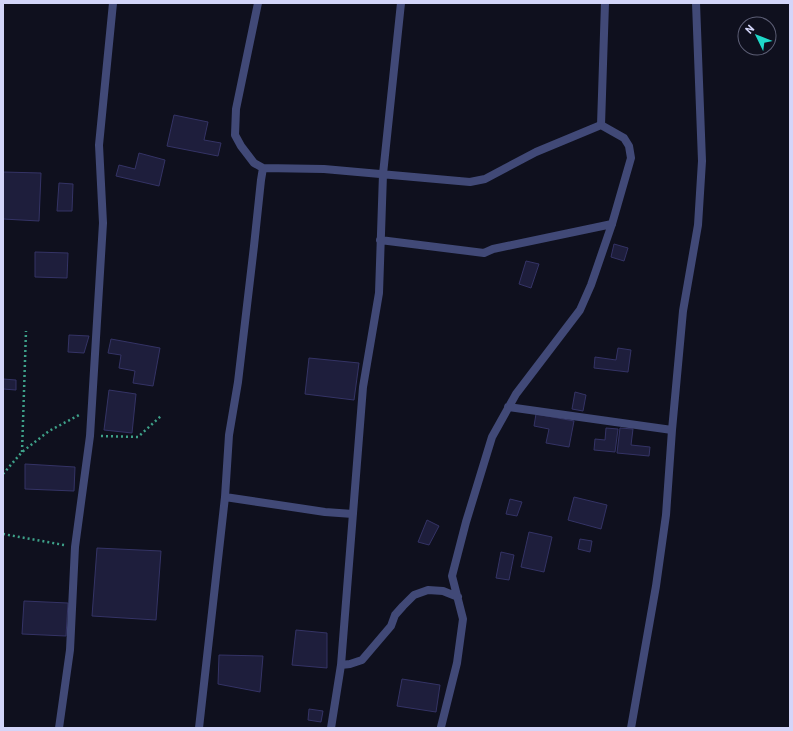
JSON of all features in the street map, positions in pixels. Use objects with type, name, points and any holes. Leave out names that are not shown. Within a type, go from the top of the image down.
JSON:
[{"type":"street","points":[[59,728],[70,650],[76,547],[90,436],[103,222],[99,145],[113,3]]},
{"type":"street","points":[[258,3],[236,109],[235,135],[241,146],[254,163],[263,168],[324,169],[470,182],[485,180],[536,152],[601,125]]},
{"type":"street","points":[[331,728],[341,665],[363,387],[379,293],[383,174],[401,3]]},
{"type":"street","points":[[601,125],[605,3]]},
{"type":"street","points":[[631,728],[656,586],[666,515],[683,311],[698,225],[702,161],[696,3]]},
{"type":"street","points":[[442,728],[457,663],[463,619],[452,576],[492,437],[516,394],[580,310],[591,285],[612,224],[631,158],[629,146],[624,138],[601,125]]},
{"type":"street","points":[[200,728],[226,497],[229,435],[238,382],[263,168]]},
{"type":"street","points":[[380,240],[484,253],[493,249],[612,224]]},
{"type":"street","points":[[508,407],[672,430]]},
{"type":"street","points":[[226,497],[325,512],[353,514]]},
{"type":"street","points":[[341,665],[362,660],[391,626],[395,615],[414,595],[428,590],[443,591],[458,597]]},
{"type":"path","points":[[22,452],[26,331]]},
{"type":"path","points":[[3,474],[22,452],[49,431],[92,408]]},
{"type":"path","points":[[90,436],[128,438],[138,437],[161,416]]},
{"type":"path","points":[[3,534],[76,547]]},
{"type":"building","points":[[174,115],[208,122],[204,140],[221,143],[218,156],[167,146]]},
{"type":"building","points":[[139,153],[165,160],[159,186],[116,176],[119,165],[135,169]]},
{"type":"building","points":[[3,172],[41,173],[39,221],[3,219]]},
{"type":"building","points":[[59,183],[73,184],[72,211],[57,211]]},
{"type":"building","points":[[614,244],[628,248],[624,261],[611,257]]},
{"type":"building","points":[[35,252],[68,253],[67,278],[35,277]]},
{"type":"building","points":[[526,261],[539,264],[531,288],[519,284]]},
{"type":"building","points":[[69,335],[89,336],[84,353],[68,352]]},
{"type":"building","points":[[111,339],[160,348],[153,386],[133,383],[135,371],[119,368],[121,355],[108,353]]},
{"type":"building","points":[[618,348],[631,350],[628,372],[594,368],[595,357],[616,360]]},
{"type":"building","points":[[309,358],[359,363],[354,400],[305,394]]},
{"type":"building","points":[[3,379],[16,380],[16,390],[3,389]]},
{"type":"building","points":[[109,390],[136,394],[132,433],[104,430]]},
{"type":"building","points":[[575,392],[586,395],[583,411],[572,409]]},
{"type":"building","points":[[536,414],[574,421],[569,447],[546,443],[549,429],[534,426]]},
{"type":"building","points":[[606,428],[618,429],[615,452],[594,450],[595,439],[605,440]]},
{"type":"building","points":[[620,428],[633,429],[631,445],[650,447],[649,456],[617,453]]},
{"type":"building","points":[[25,464],[75,467],[74,491],[25,489]]},
{"type":"building","points":[[574,497],[607,505],[601,529],[568,520]]},
{"type":"building","points":[[510,499],[522,502],[517,516],[506,514]]},
{"type":"building","points":[[427,520],[439,526],[429,545],[418,542]]},
{"type":"building","points":[[529,532],[552,537],[544,572],[521,567]]},
{"type":"building","points":[[580,539],[592,541],[590,552],[578,549]]},
{"type":"building","points":[[97,548],[161,551],[156,620],[92,616]]},
{"type":"building","points":[[501,552],[514,555],[509,580],[496,578]]},
{"type":"building","points":[[24,601],[68,603],[66,636],[22,634]]},
{"type":"building","points":[[296,630],[327,633],[327,668],[292,665]]},
{"type":"building","points":[[219,655],[263,656],[260,692],[218,684]]},
{"type":"building","points":[[402,679],[440,685],[436,712],[397,706]]},
{"type":"building","points":[[309,709],[323,711],[321,722],[308,720]]}]
